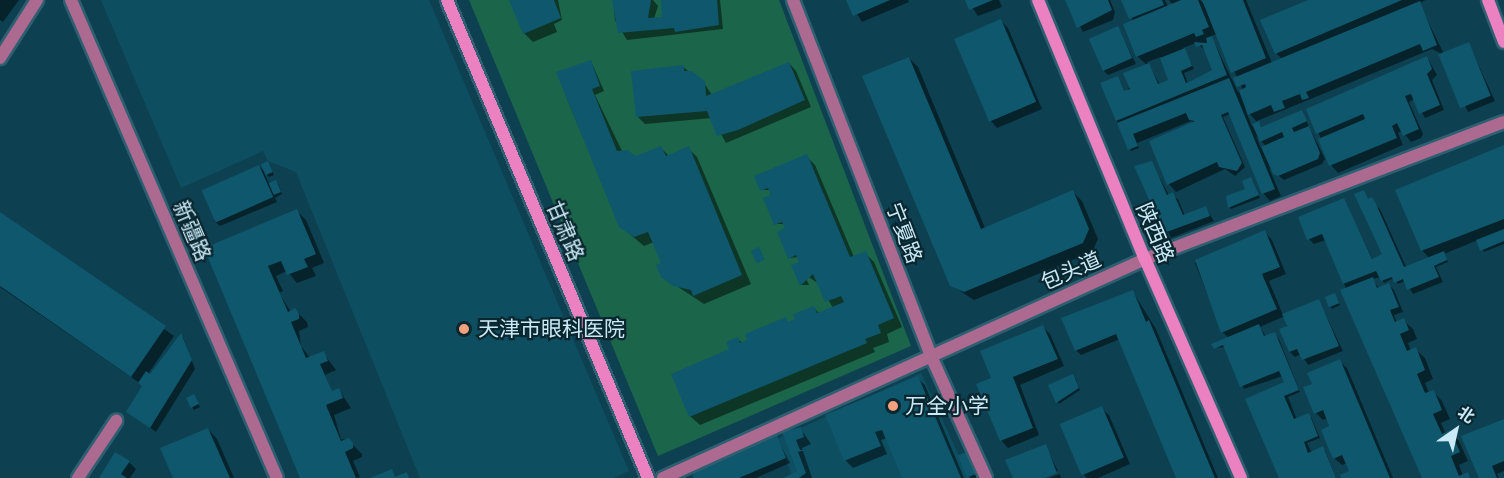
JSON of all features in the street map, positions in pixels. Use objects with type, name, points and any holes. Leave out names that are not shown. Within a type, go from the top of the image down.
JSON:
[{"type":"street","points":[[0,58],[37,0]]},
{"type":"street","name":"新疆路","points":[[71,0],[277,478]]},
{"type":"street","name":"甘肃路","points":[[447,0],[648,478]]},
{"type":"street","name":"宁夏路","points":[[793,0],[931,356],[986,478]]},
{"type":"street","name":"陕西路","points":[[1038,0],[1144,259],[1241,478]]},
{"type":"street","points":[[1488,0],[1504,42]]},
{"type":"street","name":"包头道","points":[[663,478],[1144,259],[1504,122]]},
{"type":"street","points":[[78,478],[116,421]]},
{"type":"shaded area","name":"天津市眼科医院","points":[[101,0],[429,0],[629,471],[613,478],[420,478],[296,172],[268,161],[263,151],[181,188]]},
{"type":"shaded area","name":"万全小学","points":[[921,373],[969,478],[793,478],[777,439]]},
{"type":"green space","points":[[469,0],[779,0],[911,346],[658,456]]},
{"type":"building","points":[[509,0],[554,0],[561,18],[523,34]]},
{"type":"building","points":[[612,0],[651,0],[648,18],[662,17],[661,0],[717,0],[719,25],[675,32],[674,28],[618,33]]},
{"type":"building","points":[[846,0],[890,0],[853,16]]},
{"type":"building","points":[[965,0],[993,0],[969,10]]},
{"type":"building","points":[[1065,0],[1108,0],[1112,10],[1077,28]]},
{"type":"building","points":[[1121,0],[1162,0],[1164,5],[1129,19]]},
{"type":"building","points":[[1181,0],[1198,0],[1209,27],[1202,30],[1204,34],[1196,37],[1194,33],[1136,57],[1123,24]]},
{"type":"building","points":[[1202,0],[1243,0],[1266,58],[1231,73]]},
{"type":"building","points":[[1308,0],[1402,0],[1275,54],[1260,20]]},
{"type":"building","points":[[1420,1],[1437,45],[1423,51],[1420,44],[1306,92],[1309,98],[1302,100],[1300,94],[1282,101],[1285,108],[1274,112],[1271,105],[1248,115],[1239,91],[1246,87],[1245,84],[1237,87],[1233,78]]},
{"type":"building","points":[[1001,19],[1036,102],[989,122],[954,39]]},
{"type":"building","points":[[1118,26],[1132,58],[1103,71],[1089,39]]},
{"type":"building","points":[[1212,36],[1227,75],[1116,121],[1100,83],[1118,76],[1124,91],[1130,89],[1123,73],[1149,63],[1158,84],[1168,80],[1160,58],[1185,48],[1192,66],[1181,71],[1186,83],[1191,81],[1212,70],[1202,45],[1196,47],[1194,42],[1207,43],[1206,38]]},
{"type":"building","points":[[1469,42],[1491,96],[1460,108],[1438,54]]},
{"type":"building","points":[[1427,56],[1432,69],[1427,74],[1440,105],[1419,114],[1411,94],[1405,96],[1419,129],[1403,136],[1397,123],[1392,126],[1397,138],[1329,166],[1318,139],[1365,119],[1363,114],[1316,134],[1306,109]]},
{"type":"building","points":[[909,57],[981,229],[1073,190],[1089,229],[1083,243],[964,292],[950,286],[862,76]]},
{"type":"building","points":[[591,60],[600,86],[592,89],[617,151],[627,150],[636,156],[661,146],[666,156],[689,146],[742,275],[693,296],[691,290],[673,286],[661,277],[656,265],[661,263],[648,232],[634,237],[619,227],[556,72]]},
{"type":"building","points":[[789,62],[805,100],[738,130],[717,136],[707,111],[636,117],[631,71],[684,65],[684,71],[692,71],[705,81],[706,96]]},
{"type":"building","points":[[1229,78],[1275,189],[1262,194],[1228,112],[1221,115],[1242,163],[1237,171],[1219,167],[1217,162],[1167,185],[1149,141],[1195,121],[1189,120],[1186,113],[1133,134],[1138,146],[1128,150],[1117,123]]},
{"type":"building","points":[[1302,110],[1307,121],[1292,128],[1294,132],[1309,126],[1320,153],[1318,159],[1278,176],[1273,174],[1261,147],[1284,137],[1282,132],[1260,142],[1252,124],[1259,121],[1261,127]]},
{"type":"building","points":[[1504,145],[1504,219],[1421,251],[1395,190]]},
{"type":"building","points":[[807,154],[850,257],[866,251],[894,318],[878,325],[881,333],[865,339],[867,343],[689,417],[671,374],[729,349],[726,342],[738,337],[740,343],[747,340],[745,334],[786,317],[788,322],[795,319],[793,314],[814,306],[817,313],[844,302],[841,296],[825,302],[813,274],[800,286],[791,265],[799,262],[796,255],[788,259],[777,232],[785,228],[782,222],[774,225],[763,198],[771,195],[768,188],[760,191],[754,176]]},
{"type":"building","points":[[268,161],[273,172],[266,175],[261,164]]},
{"type":"building","points":[[1152,161],[1167,195],[1173,192],[1183,215],[1206,206],[1210,216],[1164,233],[1134,166]]},
{"type":"building","points":[[259,165],[273,197],[216,223],[201,191]]},
{"type":"building","points":[[1251,177],[1259,195],[1228,208],[1226,196],[1245,189],[1242,181]]},
{"type":"building","points":[[276,180],[281,192],[274,195],[269,183]]},
{"type":"building","points":[[1364,190],[1368,199],[1372,197],[1375,202],[1404,267],[1444,251],[1447,260],[1434,266],[1439,277],[1407,290],[1403,279],[1394,283],[1392,277],[1381,281],[1376,271],[1343,284],[1322,234],[1307,240],[1298,217],[1344,198],[1372,259],[1382,254],[1354,194]]},
{"type":"building","points":[[297,209],[316,254],[304,259],[308,267],[287,275],[281,261],[268,266],[288,312],[295,308],[299,314],[299,319],[291,322],[306,358],[324,351],[328,361],[320,364],[332,391],[339,388],[343,398],[326,405],[341,441],[349,438],[353,443],[353,448],[345,452],[356,478],[300,478],[204,248]]},
{"type":"building","points":[[0,212],[166,326],[131,377],[0,286]]},
{"type":"building","points":[[1504,229],[1504,241],[1480,251],[1476,240]]},
{"type":"building","points":[[1265,230],[1280,267],[1262,274],[1277,309],[1221,333],[1195,260]]},
{"type":"building","points":[[759,247],[765,260],[757,263],[751,251]]},
{"type":"building","points":[[1373,277],[1377,288],[1389,283],[1399,307],[1390,310],[1395,322],[1404,318],[1409,330],[1400,334],[1407,351],[1416,347],[1425,370],[1417,374],[1425,393],[1434,390],[1442,410],[1433,414],[1442,434],[1450,430],[1460,452],[1451,456],[1459,476],[1468,472],[1470,478],[1422,478],[1340,290]]},
{"type":"building","points":[[1133,290],[1146,322],[1149,320],[1215,478],[1176,478],[1116,334],[1075,351],[1061,318]]},
{"type":"building","points":[[1335,293],[1339,303],[1329,307],[1325,297]]},
{"type":"building","points":[[1319,299],[1339,346],[1302,360],[1297,349],[1289,352],[1279,329],[1287,326],[1282,314]]},
{"type":"building","points":[[1259,324],[1264,336],[1275,332],[1299,390],[1284,396],[1294,419],[1309,413],[1318,436],[1304,442],[1308,453],[1323,446],[1336,478],[1279,478],[1245,399],[1284,382],[1279,371],[1240,387],[1223,345],[1214,349],[1211,344]]},
{"type":"building","points":[[1043,325],[1058,359],[1013,377],[1033,428],[1000,441],[976,384],[991,378],[980,351]]},
{"type":"building","points":[[181,333],[192,360],[150,428],[126,412],[142,386],[138,383],[146,371],[150,374]]},
{"type":"building","points":[[1340,359],[1390,478],[1341,478],[1340,475],[1349,471],[1342,455],[1333,459],[1321,430],[1329,426],[1323,410],[1314,414],[1303,387],[1312,384],[1307,373]]},
{"type":"building","points":[[1073,374],[1079,388],[1056,403],[1048,385]]},
{"type":"building","name":"万全小学","points":[[918,376],[961,478],[902,478],[882,430],[875,432],[881,446],[844,461],[825,415]]},
{"type":"building","points":[[194,394],[199,404],[191,408],[186,398]]},
{"type":"building","points":[[1102,406],[1124,458],[1082,476],[1060,424]]},
{"type":"building","points":[[1504,419],[1504,461],[1492,466],[1497,478],[1479,478],[1461,436]]},
{"type":"building","points":[[801,427],[804,437],[796,440],[800,450],[805,450],[798,452],[806,473],[799,478],[783,478],[797,471],[782,432]]},
{"type":"building","points":[[208,428],[230,478],[173,478],[160,448]]},
{"type":"building","points":[[776,433],[786,458],[739,478],[694,478],[690,469]]},
{"type":"building","points":[[1046,444],[1057,473],[1045,478],[1013,478],[1005,460]]},
{"type":"building","points":[[969,451],[978,473],[967,478],[958,455]]},
{"type":"building","points":[[115,452],[130,461],[121,474],[127,478],[99,478]]},
{"type":"building","points":[[392,469],[395,477],[407,472],[409,478],[370,478]]},
{"type":"place","name":"天津市眼科医院","points":[[464,329]]},
{"type":"place","name":"万全小学","points":[[893,406]]}]
